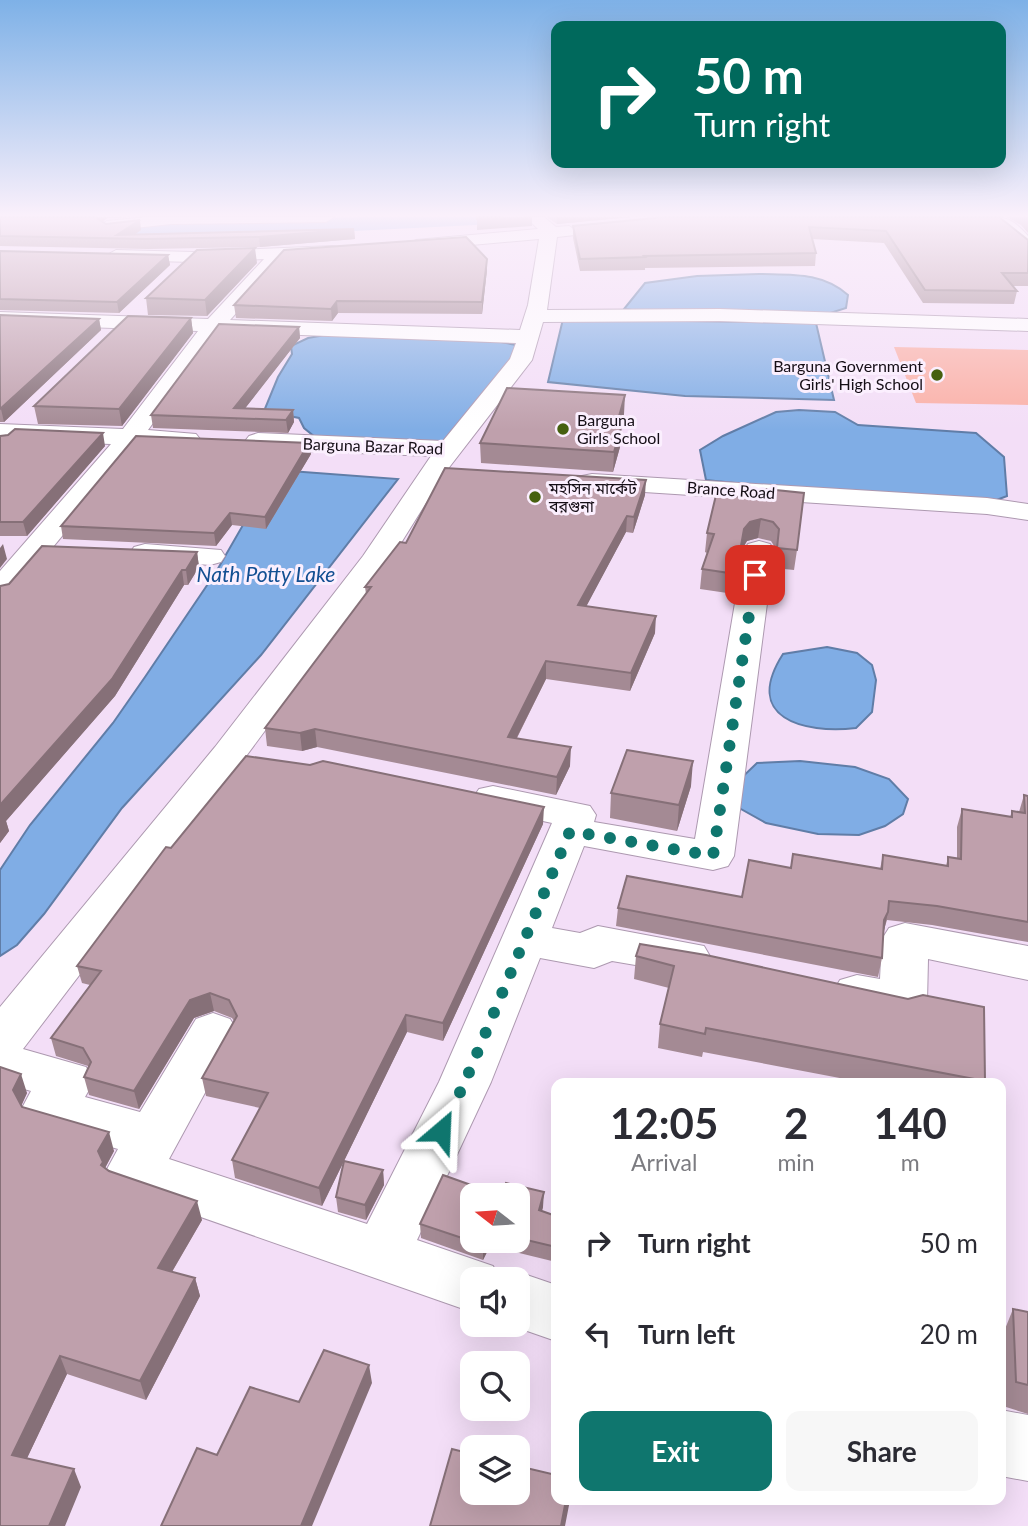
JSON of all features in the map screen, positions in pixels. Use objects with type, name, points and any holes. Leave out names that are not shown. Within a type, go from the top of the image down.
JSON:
[{"type":"street","points":[[0,591],[131,436],[214,325],[248,288]]},
{"type":"street","points":[[0,1042],[228,755],[449,464],[521,360],[531,327],[536,288]]},
{"type":"street","points":[[107,341],[145,304]]},
{"type":"street","points":[[0,318],[214,325],[531,327],[576,314],[1028,325]]},
{"type":"street","points":[[4,435],[30,414]]},
{"type":"street","name":"Barguna Bazar Road","points":[[4,435],[221,440],[449,464]]},
{"type":"street","name":"Brance Road","points":[[573,480],[987,506],[1028,512]]},
{"type":"street","points":[[0,547],[76,550]]},
{"type":"street","points":[[570,831],[713,856],[759,550]]},
{"type":"street","points":[[117,552],[211,555]]},
{"type":"street","points":[[228,755],[276,762]]},
{"type":"street","points":[[381,1254],[465,1082],[576,815],[455,790]]},
{"type":"street","points":[[525,939],[594,952],[598,942],[731,966]]},
{"type":"street","points":[[823,985],[902,1002],[905,939],[1028,963]]},
{"type":"street","points":[[212,1032],[134,1171],[460,1281]]},
{"type":"street","points":[[0,1062],[68,1081],[48,1108],[153,1137]]},
{"type":"street","points":[[530,1304],[551,1311]]},
{"type":"street","points":[[1006,1444],[1028,1448]]},
{"type":"shaded area","points":[[894,347],[1028,350],[1028,405],[916,403]]},
{"type":"water","points":[[641,288],[838,288],[848,295],[846,308],[824,315],[648,312],[624,309]]},
{"type":"water","points":[[563,319],[816,323],[834,400],[685,396],[548,382]]},
{"type":"water","points":[[325,335],[501,342],[516,345],[517,353],[450,439],[437,443],[315,437],[304,428],[299,418],[264,411],[278,377],[292,354],[291,346],[308,338]]},
{"type":"water","points":[[776,412],[835,412],[858,425],[976,433],[1004,457],[1007,496],[994,501],[831,493],[706,480],[700,450],[723,436]]},
{"type":"water","name":"Nath Potty Lake","points":[[290,471],[398,479],[261,655],[122,808],[44,914],[17,945],[0,956],[0,870],[30,825],[113,723],[216,572],[247,518]]},
{"type":"water","points":[[827,647],[857,653],[872,665],[876,680],[872,712],[856,728],[816,728],[799,724],[784,717],[774,707],[770,693],[772,676],[783,654]]},
{"type":"water","points":[[800,761],[855,767],[889,779],[908,799],[903,814],[885,826],[859,835],[818,834],[766,823],[732,804],[733,786],[757,763]]},
{"type":"building","points":[[0,288],[132,288],[117,302],[0,299]]},
{"type":"building","points":[[156,288],[216,288],[205,300],[146,298]]},
{"type":"building","points":[[249,288],[484,288],[482,302],[337,301],[331,309],[234,305]]},
{"type":"building","points":[[924,288],[1015,288],[1017,291]]},
{"type":"building","points":[[0,315],[99,319],[0,409]]},
{"type":"building","points":[[128,316],[191,318],[119,409],[34,406]]},
{"type":"building","points":[[219,324],[299,327],[234,408],[293,410],[286,420],[151,415]]},
{"type":"building","points":[[507,388],[625,395],[616,427],[621,428],[614,452],[480,443]]},
{"type":"building","points":[[15,429],[103,433],[23,522],[0,522],[0,436],[8,435]]},
{"type":"building","points":[[136,436],[309,443],[265,517],[230,513],[214,533],[61,526]]},
{"type":"building","points":[[445,468],[646,480],[634,517],[627,516],[578,605],[656,616],[631,673],[546,661],[508,737],[571,747],[557,777],[315,729],[300,733],[265,728],[371,587],[365,587],[400,542],[406,543]]},
{"type":"building","points":[[766,489],[804,493],[797,550],[777,548],[779,529],[773,522],[761,519],[750,522],[744,529],[736,574],[702,569],[714,534],[707,533],[716,495],[764,499]]},
{"type":"building","points":[[42,546],[197,552],[186,570],[182,570],[112,679],[0,805],[0,586],[9,584]]},
{"type":"building","points":[[627,750],[693,761],[679,805],[611,793]]},
{"type":"building","points":[[246,756],[310,765],[323,761],[544,807],[443,1023],[406,1015],[319,1188],[232,1160],[268,1093],[202,1078],[237,1016],[229,1000],[210,993],[190,1000],[134,1091],[84,1077],[91,1062],[83,1048],[51,1038],[101,971],[77,966],[166,847],[171,848]]},
{"type":"building","points":[[1024,795],[1028,796],[1028,922],[937,906],[889,901],[884,920],[882,958],[618,908],[627,876],[742,897],[749,860],[791,868],[793,854],[882,869],[883,855],[948,866],[948,857],[961,859],[962,809],[1012,817],[1012,811],[1025,813]]},
{"type":"building","points":[[640,944],[706,955],[908,999],[923,995],[984,1007],[985,1078],[969,1078],[706,1028],[705,1034],[660,1024],[674,966],[636,956]]},
{"type":"building","points":[[0,1067],[21,1074],[13,1090],[22,1107],[109,1132],[98,1151],[103,1162],[101,1165],[109,1171],[197,1201],[158,1268],[195,1278],[140,1381],[60,1356],[12,1455],[74,1469],[49,1526],[0,1526]]},
{"type":"building","points":[[344,1161],[383,1170],[365,1205],[336,1197]]},
{"type":"building","points":[[443,1175],[465,1183],[460,1183],[460,1237],[420,1224]]},
{"type":"building","points":[[530,1189],[544,1192],[539,1210],[551,1214],[551,1246],[530,1241]]},
{"type":"building","points":[[1013,1309],[1028,1312],[1028,1385],[1016,1382]]},
{"type":"building","points":[[324,1350],[369,1365],[301,1526],[161,1526],[197,1448],[217,1455],[250,1387],[299,1402]]},
{"type":"building","points":[[452,1449],[460,1451],[460,1505],[530,1505],[530,1469],[551,1474],[551,1505],[565,1505],[561,1526],[430,1526]]},
{"type":"place","name":"Barguna Government Girls' High School","points":[[937,375]]},
{"type":"place","name":"Barguna Girls School","points":[[563,429]]},
{"type":"place","name":"মহসিন মার্কেট বরগুনা","points":[[535,497]]},
{"type":"route","points":[[441,1131],[465,1082],[570,831],[713,856],[755,575]]}]
